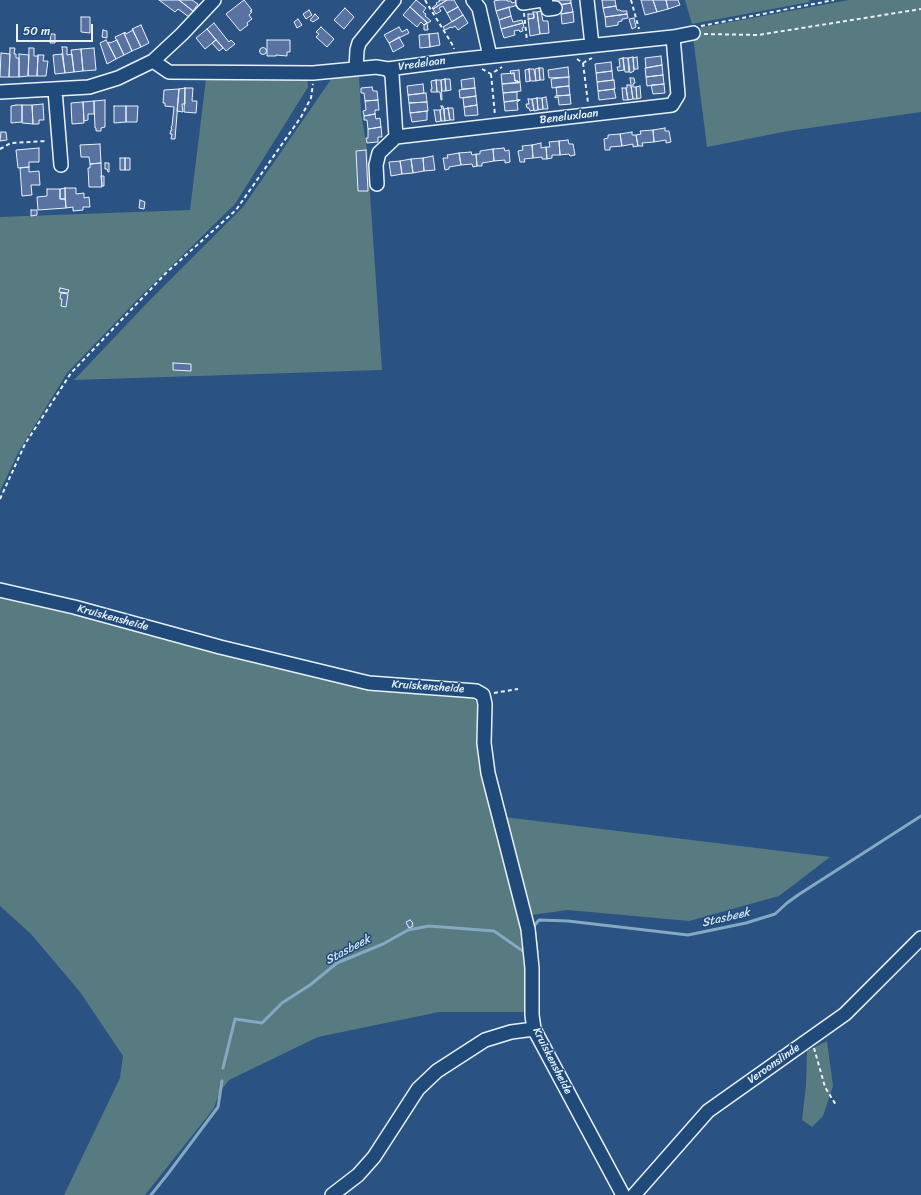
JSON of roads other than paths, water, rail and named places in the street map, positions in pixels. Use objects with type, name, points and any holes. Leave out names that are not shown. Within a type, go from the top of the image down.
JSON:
[{"type":"street","points":[[0,92],[89,87],[118,78],[153,61],[182,34],[214,0]]},
{"type":"street","points":[[356,69],[359,43],[394,0]]},
{"type":"street","points":[[473,0],[479,8],[490,56]]},
{"type":"street","points":[[523,2],[542,0]]},
{"type":"street","points":[[587,0],[592,45]]},
{"type":"street","name":"Vredelaan","points":[[153,61],[169,72],[312,73],[376,67],[388,69],[490,56],[673,37],[693,33]]},
{"type":"street","name":"Beneluxlaan","points":[[396,137],[672,105],[678,95],[673,37]]},
{"type":"street","points":[[377,184],[376,165],[379,153],[396,137],[392,75],[388,69]]},
{"type":"street","points":[[55,90],[61,165]]},
{"type":"street","name":"Kruiskensheide","points":[[0,590],[220,647],[369,683],[476,690],[483,695],[485,704],[484,743],[488,773],[528,929],[532,968],[532,1015],[534,1029],[623,1195]]},
{"type":"street","name":"Veroonslinde","points":[[634,1195],[708,1111],[845,1014],[921,938]]},
{"type":"street","points":[[332,1195],[358,1175],[374,1158],[418,1089],[437,1071],[485,1040],[511,1032],[534,1029]]},
{"type":"waterway","name":"Stasbeek","points":[[537,952],[534,926],[539,920],[568,921],[688,935],[746,923],[775,914],[798,895],[921,816]]},
{"type":"waterway","name":"Stasbeek","points":[[223,1068],[235,1019],[262,1023],[282,1003],[310,985],[337,963],[383,944],[408,930],[429,926],[494,931],[527,954]]},
{"type":"waterway","name":"Stasbeek","points":[[151,1195],[218,1107],[222,1081]]}]
